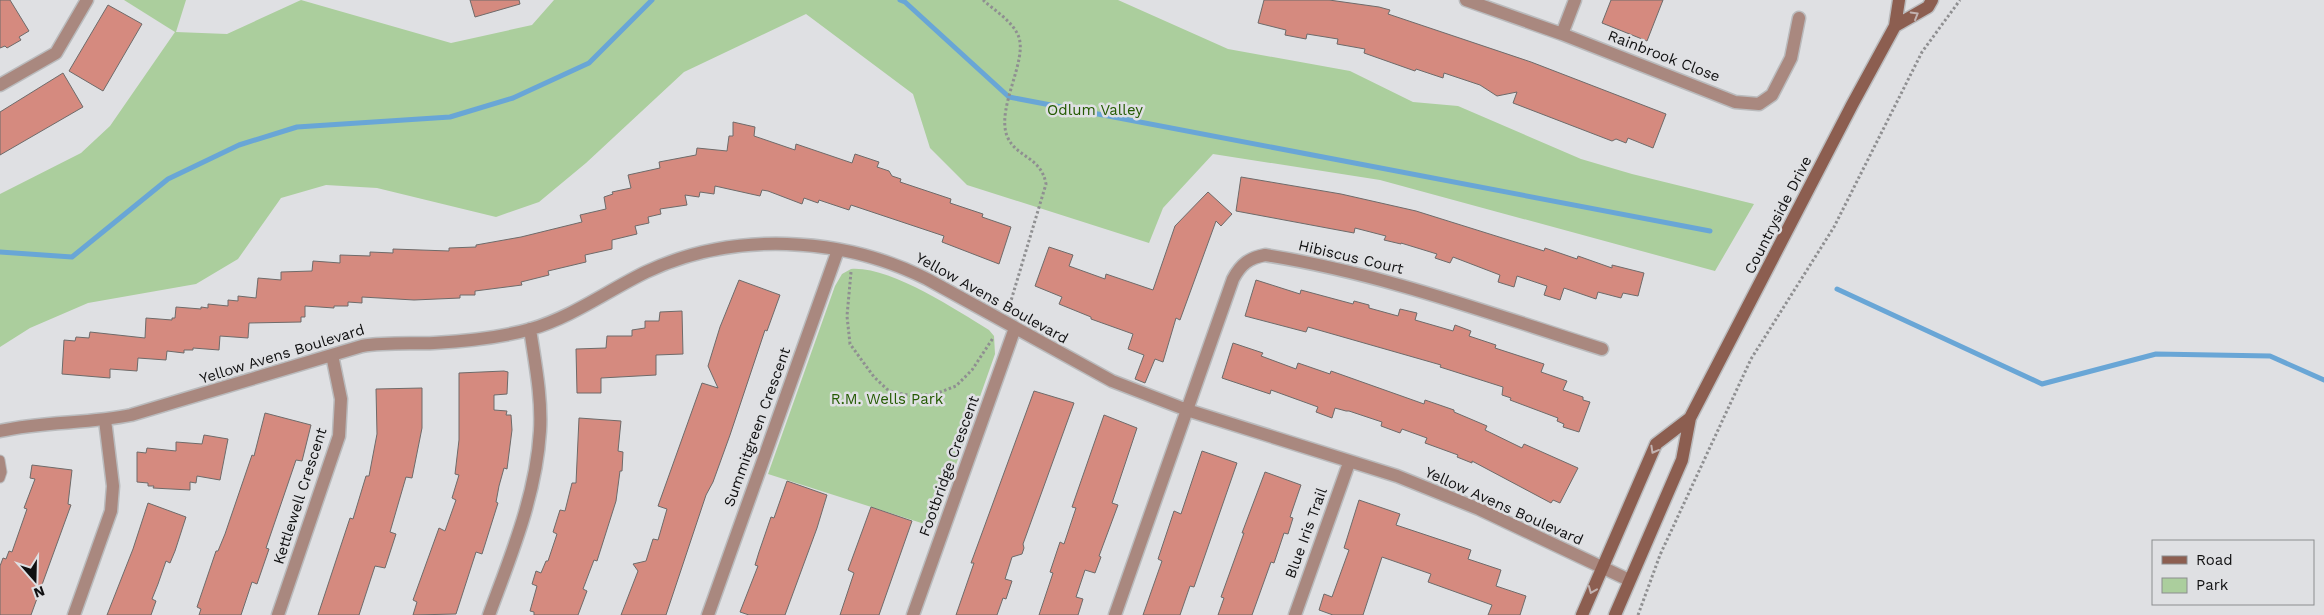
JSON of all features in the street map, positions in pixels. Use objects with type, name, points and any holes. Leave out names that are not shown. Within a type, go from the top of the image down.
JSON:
[{"type":"main road","name":"Countryside Drive","points":[[1614,615],[1682,460],[1690,418],[1895,26],[1899,0]]},
{"type":"main road","points":[[1895,26],[1928,7],[1932,0]]},
{"type":"main road","name":"Countryside Drive","points":[[1582,615],[1656,444],[1690,418]]},
{"type":"street","points":[[0,85],[56,52],[87,0]]},
{"type":"street","name":"Rainbrook Close","points":[[1466,0],[1562,34],[1736,102],[1758,104],[1772,95],[1792,58],[1799,18]]},
{"type":"street","points":[[1562,34],[1574,0]]},
{"type":"street","name":"Yellow Avens Boulevard","points":[[0,431],[60,422],[105,420],[166,406],[332,355],[380,343],[434,343],[482,339],[530,329],[550,323],[647,272],[689,255],[715,249],[761,245],[799,245],[870,256],[913,272],[1112,381],[1187,410],[1349,463],[1397,476],[1479,509],[1629,580]]},
{"type":"street","name":"Summitgreen Crescent","points":[[708,615],[838,250]]},
{"type":"street","name":"Hibiscus Court","points":[[1187,410],[1233,279],[1239,267],[1251,258],[1265,256],[1361,274],[1444,298],[1602,349]]},
{"type":"street","name":"Footbridge Crescent","points":[[913,615],[1015,328]]},
{"type":"street","points":[[490,615],[525,513],[532,489],[538,451],[540,411],[530,329]]},
{"type":"street","name":"Kettlewell Crescent","points":[[278,615],[339,436],[341,399],[332,355]]},
{"type":"street","points":[[1114,615],[1187,410]]},
{"type":"street","points":[[74,615],[111,512],[113,486],[105,420]]},
{"type":"street","name":"Blue Iris Trail","points":[[1295,615],[1349,463]]},
{"type":"lane","points":[[0,460],[2,472],[0,478]]},
{"type":"path","points":[[983,0],[1014,28],[1018,36],[1021,54],[1015,71],[1005,125],[1010,142],[1041,168],[1046,184],[1010,304]]},
{"type":"path","points":[[1638,615],[1660,555],[1751,359],[1834,228],[1922,52],[1960,0]]},
{"type":"path","points":[[851,272],[847,316],[850,344],[874,377],[889,391],[899,395],[927,395],[956,386],[972,370],[993,338]]},
{"type":"green space","name":"Odlum Valley","points":[[124,0],[186,0],[176,32],[227,34],[301,0],[451,43],[532,25],[554,0],[1118,0],[1228,49],[1350,71],[1413,102],[1458,106],[1581,159],[1632,174],[1754,204],[1715,271],[1380,180],[1213,154],[1163,208],[1149,243],[967,185],[930,148],[913,94],[806,14],[684,72],[586,163],[539,202],[496,217],[377,188],[326,185],[281,198],[238,259],[196,284],[88,303],[30,328],[0,347],[0,194],[81,153],[110,126],[175,32]]},
{"type":"green space","name":"R.M. Wells Park","points":[[851,269],[884,274],[903,282],[959,312],[989,330],[994,336],[995,354],[934,527],[768,474],[835,286],[842,274]]},
{"type":"building","points":[[0,0],[10,0],[29,31],[19,37],[21,40],[7,48],[5,46],[0,48]]},
{"type":"building","points":[[470,0],[519,0],[520,4],[475,17]]},
{"type":"building","points":[[1264,0],[1329,0],[1390,10],[1388,14],[1531,62],[1666,114],[1653,148],[1628,138],[1626,143],[1616,139],[1612,141],[1513,103],[1517,92],[1497,96],[1480,85],[1444,73],[1443,78],[1416,69],[1415,71],[1364,53],[1365,49],[1337,44],[1338,39],[1307,34],[1306,39],[1285,35],[1286,30],[1258,23]]},
{"type":"building","points":[[1611,0],[1663,0],[1647,41],[1602,23]]},
{"type":"building","points":[[108,5],[142,24],[103,91],[69,71]]},
{"type":"building","points":[[63,73],[83,107],[0,155],[0,112]]},
{"type":"building","points":[[733,122],[755,127],[754,136],[795,150],[796,144],[852,163],[855,154],[879,162],[877,167],[889,171],[892,176],[901,179],[900,182],[951,199],[950,203],[983,214],[982,217],[1011,227],[999,264],[942,242],[944,236],[851,205],[849,210],[819,200],[818,203],[804,198],[802,204],[768,191],[762,190],[760,196],[715,186],[714,194],[700,192],[699,197],[685,195],[687,205],[660,209],[661,214],[648,217],[649,223],[635,226],[637,234],[612,240],[612,249],[585,255],[586,262],[548,271],[549,275],[521,282],[522,285],[475,291],[475,295],[460,295],[460,298],[414,300],[362,297],[362,303],[348,302],[348,306],[334,306],[334,308],[305,306],[305,317],[301,317],[301,322],[249,323],[248,338],[220,336],[219,350],[193,348],[193,350],[184,350],[184,353],[167,351],[166,360],[138,358],[137,371],[110,369],[110,378],[62,374],[64,340],[75,341],[76,337],[89,338],[90,332],[145,338],[146,318],[172,320],[172,318],[175,318],[176,307],[201,309],[201,307],[208,308],[208,304],[228,306],[228,300],[238,301],[238,296],[256,298],[258,278],[281,280],[281,272],[312,271],[313,261],[340,263],[340,255],[370,256],[370,252],[393,253],[393,249],[449,251],[449,248],[476,247],[476,245],[521,237],[582,222],[580,215],[606,209],[604,197],[613,194],[612,192],[631,188],[628,175],[660,168],[659,162],[696,155],[697,148],[727,151],[729,136],[733,136]]},
{"type":"building","points":[[1241,177],[1341,194],[1416,211],[1544,251],[1545,248],[1577,259],[1578,256],[1612,268],[1612,265],[1644,273],[1638,296],[1623,293],[1621,298],[1598,292],[1596,299],[1564,288],[1560,300],[1544,295],[1547,286],[1517,276],[1514,287],[1498,282],[1500,275],[1453,257],[1450,263],[1435,258],[1437,254],[1384,240],[1386,236],[1355,228],[1354,233],[1236,211]]},
{"type":"building","points":[[1208,192],[1232,214],[1221,226],[1216,221],[1180,320],[1176,318],[1163,362],[1155,359],[1145,383],[1135,379],[1144,355],[1128,349],[1133,334],[1091,319],[1091,317],[1059,304],[1062,297],[1035,286],[1049,247],[1073,255],[1069,266],[1105,279],[1106,274],[1153,290],[1175,226]]},
{"type":"building","points":[[739,280],[780,295],[767,331],[765,330],[713,482],[706,495],[666,615],[621,615],[638,571],[633,564],[646,561],[653,539],[658,540],[667,509],[658,506],[702,383],[718,388],[708,366],[720,327]]},
{"type":"building","points":[[1256,280],[1300,294],[1301,290],[1353,304],[1354,301],[1369,305],[1369,308],[1398,316],[1400,309],[1417,313],[1415,320],[1453,331],[1455,325],[1471,331],[1469,336],[1496,345],[1495,348],[1544,364],[1541,372],[1567,381],[1563,390],[1583,397],[1583,400],[1590,402],[1579,432],[1563,427],[1564,424],[1557,421],[1558,418],[1510,400],[1511,398],[1502,395],[1503,387],[1440,367],[1441,365],[1308,327],[1306,332],[1245,316]]},
{"type":"building","points":[[682,311],[683,354],[656,355],[656,375],[601,378],[601,393],[577,393],[576,349],[606,348],[607,336],[632,336],[632,330],[645,328],[645,321],[659,321],[660,312]]},
{"type":"building","points":[[1233,343],[1263,353],[1261,356],[1296,369],[1298,363],[1330,374],[1331,371],[1424,404],[1425,400],[1454,410],[1454,412],[1487,426],[1485,430],[1522,448],[1524,444],[1578,468],[1560,503],[1553,500],[1551,503],[1472,461],[1472,463],[1457,457],[1458,455],[1425,443],[1427,438],[1402,429],[1400,433],[1381,426],[1382,422],[1335,408],[1332,418],[1316,412],[1318,407],[1271,390],[1270,394],[1222,378]]},
{"type":"building","points":[[508,372],[507,394],[494,395],[494,410],[507,411],[506,415],[511,415],[512,430],[507,469],[504,468],[496,502],[498,503],[482,554],[476,552],[456,614],[413,615],[417,602],[413,600],[439,528],[445,531],[456,500],[452,498],[459,475],[455,474],[459,440],[459,373]]},
{"type":"building","points":[[422,388],[422,428],[412,478],[406,477],[390,532],[396,534],[385,568],[375,566],[359,615],[318,615],[350,518],[353,519],[366,476],[369,476],[377,434],[376,389]]},
{"type":"building","points":[[1034,391],[1074,403],[1023,544],[1022,554],[1012,557],[1005,579],[1012,581],[1006,599],[1003,598],[997,615],[956,615],[974,563],[971,563]]},
{"type":"building","points":[[265,413],[311,425],[302,461],[296,460],[266,548],[269,549],[257,584],[252,582],[241,615],[199,615],[201,609],[197,607],[252,455],[254,456]]},
{"type":"building","points":[[1104,415],[1137,428],[1112,503],[1118,505],[1099,556],[1101,557],[1095,573],[1085,570],[1076,597],[1083,599],[1078,615],[1039,615],[1053,573],[1050,572],[1060,542],[1064,544],[1076,508],[1072,507]]},
{"type":"building","points":[[579,418],[621,421],[618,451],[623,452],[622,471],[620,471],[616,501],[597,561],[594,560],[583,589],[587,591],[578,615],[534,615],[534,612],[530,611],[537,586],[532,584],[536,571],[541,573],[546,561],[548,561],[557,534],[553,532],[560,510],[565,511],[572,483],[576,483]]},
{"type":"building","points":[[204,435],[228,439],[220,480],[197,476],[196,483],[190,482],[190,490],[153,488],[154,486],[148,486],[148,483],[137,482],[137,452],[146,453],[147,448],[176,451],[176,442],[202,444]]},
{"type":"building","points":[[1202,451],[1237,463],[1194,587],[1190,586],[1180,615],[1143,615],[1162,561],[1158,559],[1174,511],[1181,514]]},
{"type":"building","points":[[32,465],[72,470],[68,504],[71,505],[31,615],[0,615],[0,566],[3,558],[6,559],[9,551],[12,552],[27,509],[24,508],[35,479],[30,478]]},
{"type":"building","points":[[1265,472],[1301,485],[1290,517],[1293,518],[1288,534],[1284,533],[1274,563],[1271,562],[1252,615],[1218,615],[1224,598],[1221,597],[1244,533],[1242,533]]},
{"type":"building","points":[[787,481],[827,495],[785,615],[749,615],[740,612],[758,566],[755,565],[771,517],[774,518]]},
{"type":"building","points":[[1359,500],[1400,514],[1396,525],[1471,550],[1468,559],[1501,570],[1496,586],[1526,596],[1520,615],[1488,615],[1492,605],[1428,582],[1431,574],[1382,557],[1363,615],[1333,615],[1319,610],[1324,594],[1332,597],[1349,550],[1344,548]]},
{"type":"building","points":[[148,503],[186,517],[175,551],[170,563],[166,561],[152,599],[156,601],[151,615],[107,615],[133,549]]},
{"type":"building","points":[[871,507],[912,521],[879,615],[840,615],[854,573],[848,570]]},
{"type":"waterway","points":[[0,252],[72,257],[168,179],[239,145],[297,127],[450,117],[513,98],[589,63],[652,0]]},
{"type":"waterway","points":[[900,0],[905,2],[1009,97],[1710,231]]},
{"type":"waterway","points":[[1837,289],[2042,384],[2156,354],[2270,356],[2324,380]]}]
